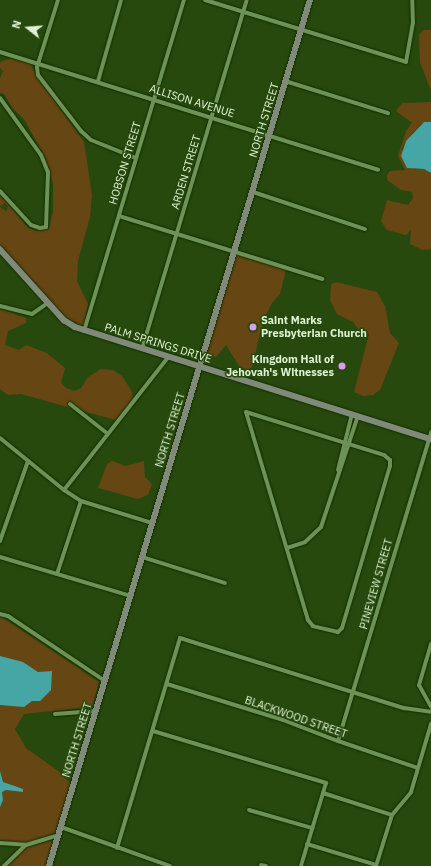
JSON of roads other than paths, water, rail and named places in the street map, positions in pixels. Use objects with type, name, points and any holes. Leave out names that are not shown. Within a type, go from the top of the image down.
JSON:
[{"type":"street","points":[[58,0],[38,64],[38,75],[81,131],[97,143],[136,158]]},
{"type":"street","points":[[98,81],[121,0]]},
{"type":"street","name":"HOBSON STREET","points":[[84,331],[184,0]]},
{"type":"street","points":[[205,0],[406,62],[412,24],[412,0]]},
{"type":"street","name":"ARDEN STREET","points":[[142,348],[247,0]]},
{"type":"street","name":"NORTH STREET","points":[[49,866],[310,0]]},
{"type":"street","name":"ALLISON AVENUE","points":[[0,52],[270,134],[378,170]]},
{"type":"street","points":[[285,82],[388,113]]},
{"type":"street","points":[[0,98],[41,155],[48,172],[47,224],[44,228],[36,228],[0,191]]},
{"type":"street","points":[[253,192],[365,229]]},
{"type":"street","points":[[119,216],[235,250],[322,279]]},
{"type":"street","name":"PALM SPRINGS DRIVE","points":[[0,249],[68,323],[84,331],[169,356],[430,439]]},
{"type":"street","points":[[0,306],[32,314],[48,303]]},
{"type":"street","points":[[64,490],[169,356]]},
{"type":"street","points":[[70,404],[108,434]]},
{"type":"street","points":[[246,412],[344,443],[384,455],[390,460],[390,466],[346,613],[338,632],[311,624],[246,412]]},
{"type":"street","points":[[338,472],[344,443],[355,415]]},
{"type":"street","points":[[287,548],[305,542],[321,526],[338,472],[350,444],[355,415]]},
{"type":"street","name":"PINEVIEW STREET","points":[[338,741],[431,432]]},
{"type":"street","points":[[0,438],[64,490],[82,501],[152,523]]},
{"type":"street","points":[[0,541],[28,461]]},
{"type":"street","points":[[57,574],[82,501]]},
{"type":"street","points":[[0,557],[130,596]]},
{"type":"street","points":[[142,557],[225,583]]},
{"type":"street","points":[[0,614],[8,616],[105,681]]},
{"type":"street","points":[[118,848],[180,638],[404,708],[431,712]]},
{"type":"street","points":[[431,644],[419,685],[431,706]]},
{"type":"street","name":"BLACKWOOD STREET","points":[[167,684],[283,720],[338,741],[418,768]]},
{"type":"street","points":[[55,714],[96,711]]},
{"type":"street","points":[[307,844],[376,866],[392,814],[411,792],[431,724]]},
{"type":"street","points":[[153,731],[326,783],[300,866]]},
{"type":"street","points":[[323,793],[392,814]]},
{"type":"street","points":[[249,810],[312,828]]},
{"type":"street","points":[[61,828],[170,866]]},
{"type":"street","points":[[0,843],[26,845],[58,835]]},
{"type":"street","points":[[4,866],[26,845]]},
{"type":"water","points":[[424,122],[431,122],[431,173],[424,169],[407,168],[401,156],[406,141]]},
{"type":"water","points":[[0,656],[23,662],[38,672],[52,671],[51,690],[40,701],[32,701],[24,707],[0,705]]},
{"type":"water","points":[[0,771],[3,782],[23,789],[23,792],[6,790],[2,792],[3,800],[0,807]]},
{"type":"place","name":"Saint Marks Presbyterian Church","points":[[253,327]]},
{"type":"place","name":"Kingdom Hall of Jehovah's Witnesses","points":[[342,366]]}]
